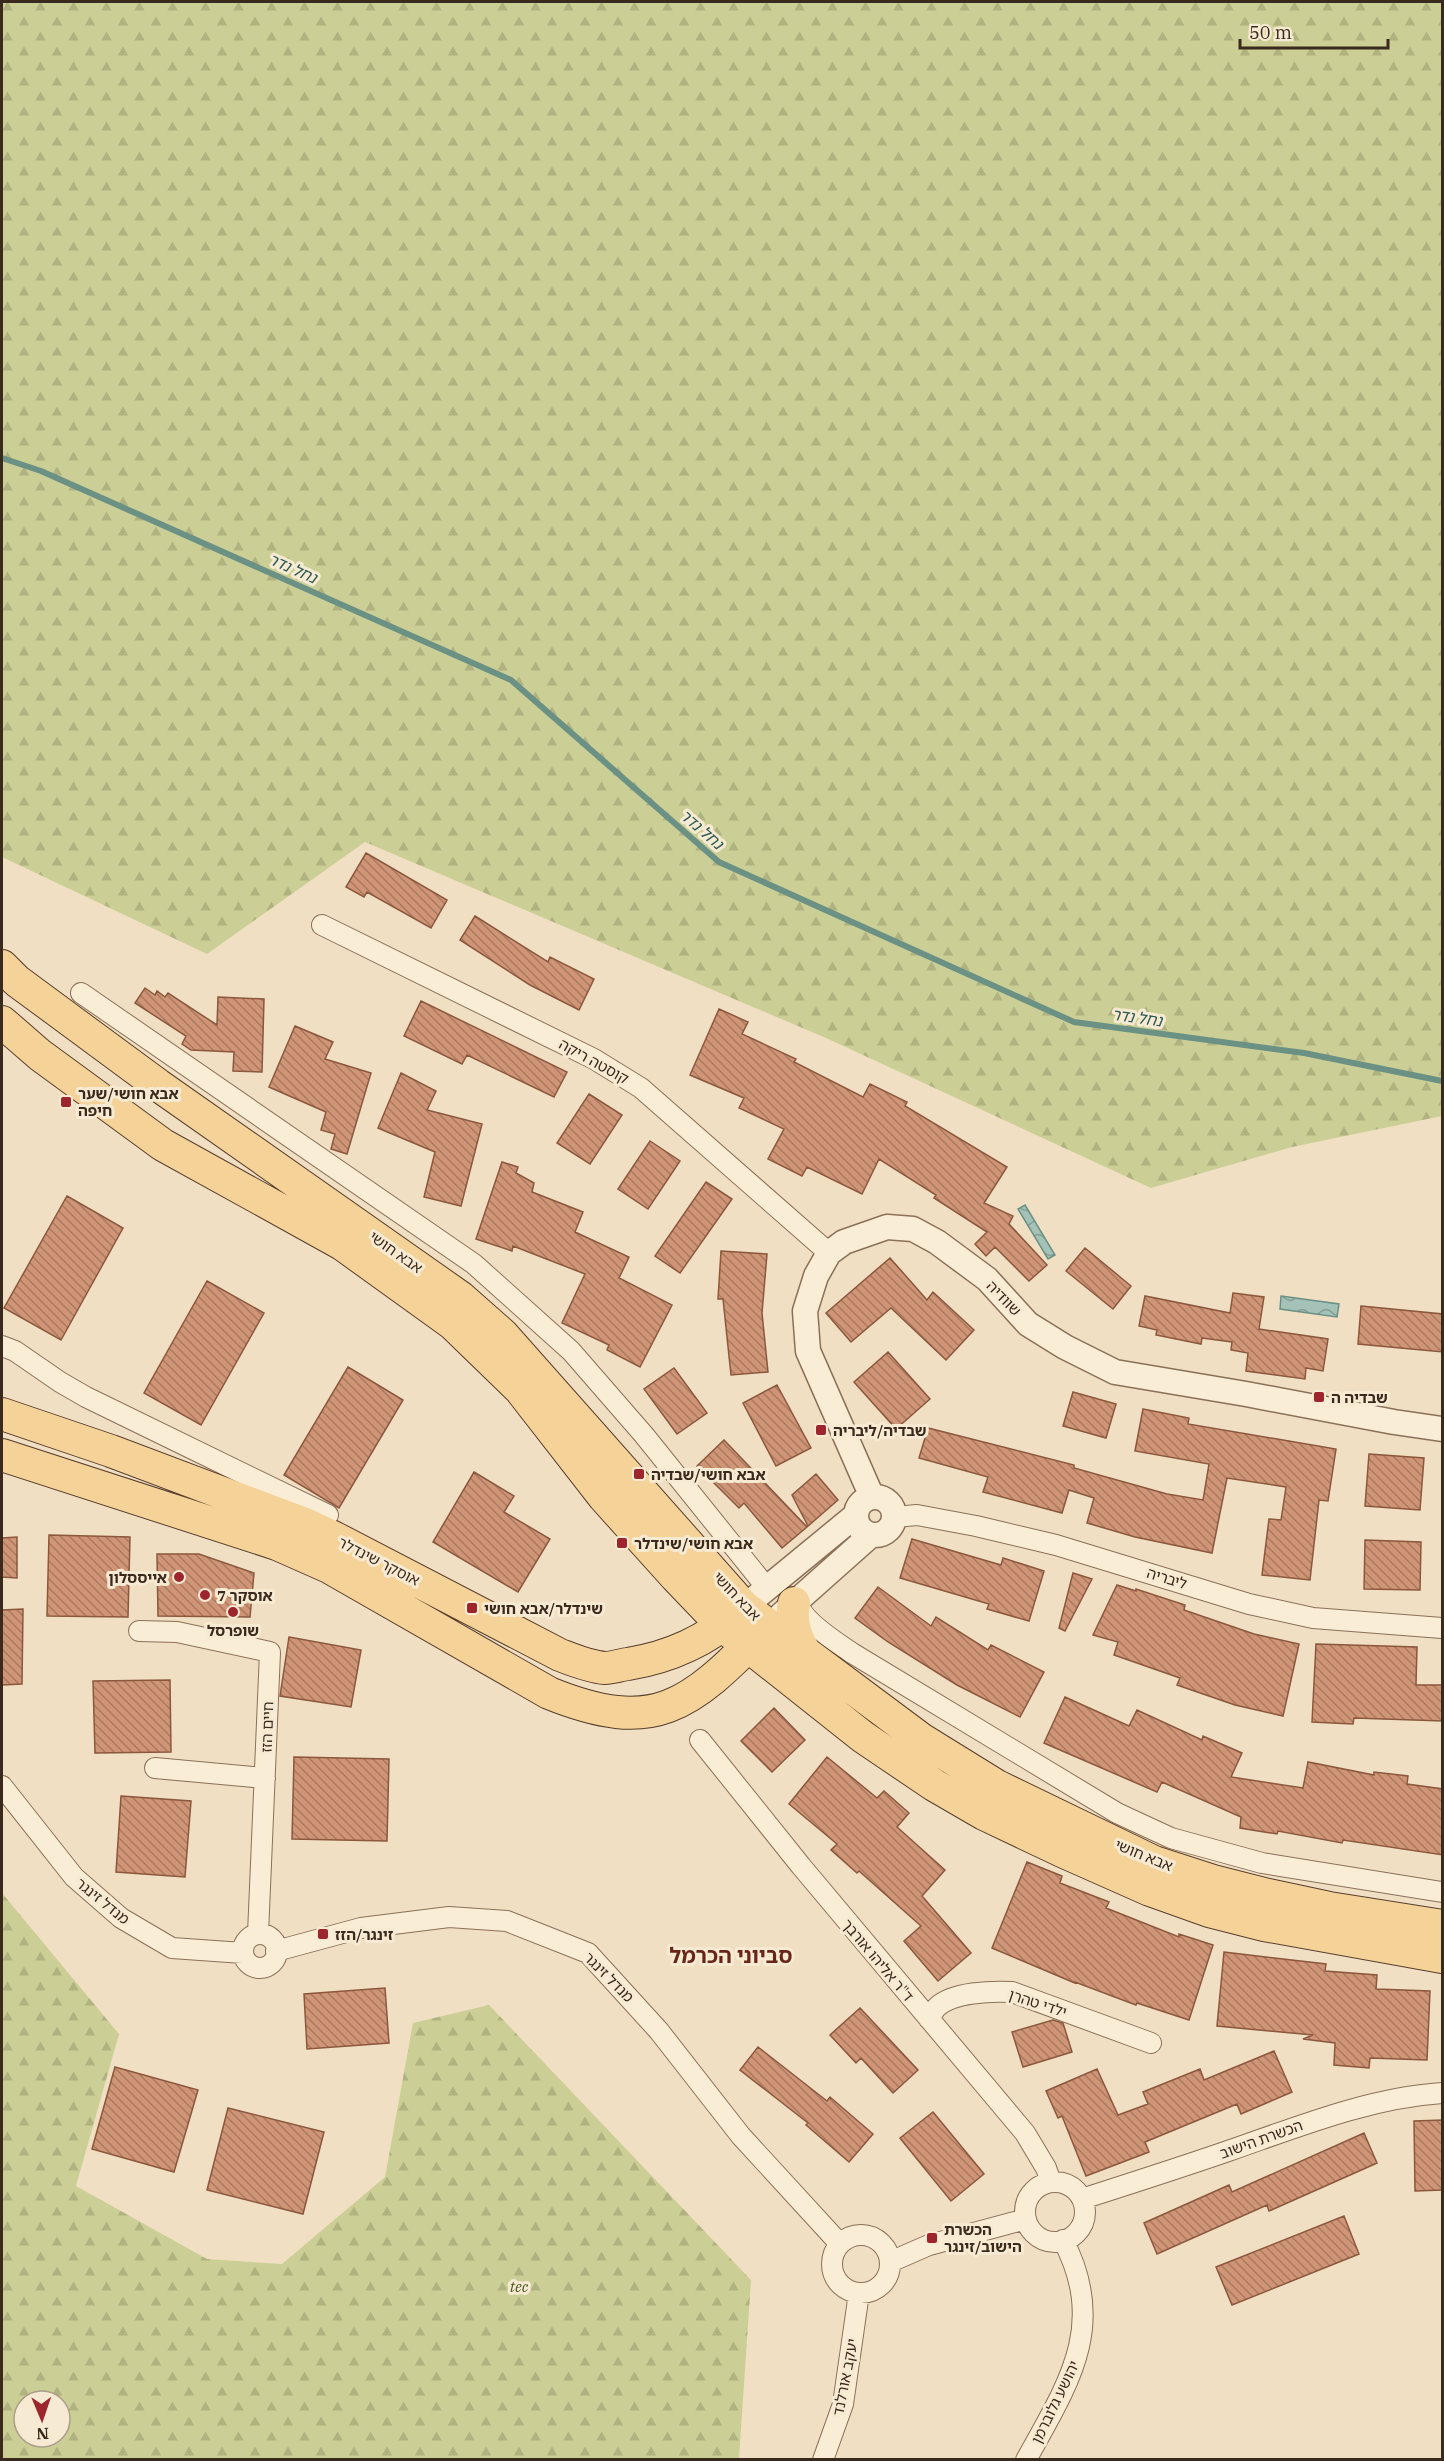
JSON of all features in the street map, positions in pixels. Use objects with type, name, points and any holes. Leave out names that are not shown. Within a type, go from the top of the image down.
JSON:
[{"type":"main road","name":"אבא חושי","points":[[2,966],[17,981],[158,1085],[468,1304],[503,1335],[750,1619],[781,1673],[863,1737],[934,1785],[984,1814],[1150,1890],[1209,1911],[1264,1924],[1443,1957]]},
{"type":"main road","name":"אבא חושי","points":[[2,1022],[40,1055],[163,1145],[342,1244],[453,1324],[520,1389],[604,1497],[676,1577],[750,1619],[808,1656],[921,1739],[997,1786],[1154,1862],[1213,1881],[1329,1908],[1443,1926]]},
{"type":"main road","name":"אוסקר שינדלר","points":[[2,1414],[111,1451],[304,1524],[560,1655],[604,1668],[662,1658],[750,1619]]},
{"type":"main road","name":"אוסקר שינדלר","points":[[2,1455],[277,1544],[319,1562],[357,1581],[549,1693],[575,1704],[612,1712],[646,1713],[668,1708],[720,1675],[748,1668],[763,1668],[781,1673]]},
{"type":"main road","points":[[676,1577],[686,1627],[680,1651]]},
{"type":"main road","points":[[796,1601],[792,1620],[795,1632],[808,1656]]},
{"type":"main road","name":"אוסקר שינדלר","points":[[720,1675],[750,1619]]},
{"type":"street","name":"קוסטה ריקה","points":[[322,925],[594,1059],[641,1088],[829,1253]]},
{"type":"street","name":"אבא חושי","points":[[81,993],[474,1263],[578,1359],[644,1435],[750,1619]]},
{"type":"street","name":"שוודיה","points":[[829,1253],[844,1242],[887,1227],[913,1229],[937,1242],[987,1280],[1028,1324],[1065,1347],[1115,1372],[1443,1429]]},
{"type":"street","points":[[829,1253],[816,1276],[805,1311],[808,1351],[872,1497]]},
{"type":"street","points":[[2,1346],[15,1350],[60,1382],[86,1397],[328,1515]]},
{"type":"street","points":[[872,1497],[888,1501],[895,1517],[893,1524],[884,1533],[871,1535],[796,1601],[750,1619],[856,1515],[861,1503],[872,1497]]},
{"type":"street","points":[[856,1515],[862,1530],[871,1535]]},
{"type":"street","name":"ליבריה","points":[[895,1517],[917,1515],[1056,1545],[1249,1604],[1314,1618],[1443,1628]]},
{"type":"street","name":"אבא חושי","points":[[796,1601],[812,1622],[852,1653],[1126,1818],[1171,1838],[1262,1863],[1443,1892]]},
{"type":"street","name":"חיים הזז","points":[[140,1631],[177,1632],[270,1652],[258,1934]]},
{"type":"street","name":"ד\"ר אליהו אורבך","points":[[700,1740],[801,1866],[1025,2133],[1047,2168],[1051,2182]]},
{"type":"street","points":[[155,1768],[265,1778]]},
{"type":"street","name":"מנדל זינגר","points":[[2,1786],[74,1877],[121,1918],[172,1948],[243,1953]]},
{"type":"street","name":"מנדל זינגר","points":[[276,1951],[361,1928],[449,1917],[507,1921],[588,1953],[666,2039],[741,2136],[840,2244]]},
{"type":"street","points":[[258,1934],[269,1937],[276,1945],[276,1951],[269,1965],[258,1968],[248,1963],[243,1953],[245,1942],[258,1934]]},
{"type":"street","name":"ילדי טהרן","points":[[929,2019],[938,2006],[965,1994],[991,1991],[1012,1992],[1151,2043]]},
{"type":"street","name":"הכשרת הישוב","points":[[1082,2199],[1322,2118],[1392,2099],[1443,2093]]},
{"type":"street","points":[[1051,2182],[1064,2183],[1074,2188],[1082,2199],[1085,2212],[1082,2226],[1075,2234],[1063,2240],[1040,2238],[1032,2231],[1026,2219],[1028,2199],[1034,2190],[1051,2182]]},
{"type":"street","points":[[890,2262],[929,2245],[1026,2219]]},
{"type":"street","points":[[866,2235],[883,2245],[890,2262],[889,2272],[878,2287],[859,2292],[842,2286],[833,2270],[832,2261],[840,2244],[847,2238],[866,2235]]},
{"type":"street","name":"יהושע גלוברמן","points":[[1026,2460],[1069,2380],[1078,2354],[1083,2318],[1083,2290],[1075,2264],[1063,2240]]},
{"type":"street","name":"יעקב אורלנד","points":[[823,2460],[843,2404],[859,2292]]},
{"type":"green space","points":[[2,2],[1442,2],[1442,1116],[1292,1147],[1151,1188],[826,1038],[365,842],[207,954],[2,857]]},
{"type":"green space","name":"tec","points":[[2,1893],[119,2034],[76,2186],[207,2259],[282,2264],[385,2177],[413,2023],[489,2005],[751,2280],[739,2459],[2,2459]]},
{"type":"water","points":[[1025,1205],[1055,1255],[1048,1259],[1018,1209]]},
{"type":"water","points":[[1281,1296],[1339,1304],[1337,1317],[1280,1309]]},
{"type":"building","points":[[366,853],[447,900],[431,928],[367,892],[364,897],[346,887]]},
{"type":"building","points":[[475,916],[548,962],[550,957],[594,979],[579,1010],[530,985],[460,940]]},
{"type":"building","points":[[145,988],[155,995],[157,991],[165,997],[168,993],[217,1025],[218,997],[264,999],[262,1072],[233,1071],[234,1052],[191,1050],[182,1044],[186,1036],[135,1003]]},
{"type":"building","points":[[421,1001],[567,1072],[554,1097],[467,1055],[462,1064],[404,1036]]},
{"type":"building","points":[[719,1009],[748,1022],[742,1034],[796,1059],[794,1062],[863,1097],[870,1084],[907,1102],[905,1106],[1007,1167],[984,1203],[1013,1216],[1009,1224],[1047,1265],[1029,1281],[995,1247],[986,1256],[975,1244],[987,1232],[934,1198],[936,1195],[879,1159],[862,1194],[807,1167],[802,1176],[768,1159],[784,1129],[739,1108],[744,1098],[690,1075]]},
{"type":"building","points":[[295,1026],[333,1042],[325,1059],[371,1073],[347,1154],[331,1149],[335,1134],[321,1130],[326,1112],[269,1087]]},
{"type":"building","points":[[401,1073],[436,1091],[427,1110],[482,1124],[461,1206],[424,1197],[435,1152],[378,1128]]},
{"type":"building","points":[[589,1094],[622,1115],[590,1164],[557,1143]]},
{"type":"building","points":[[650,1141],[680,1161],[648,1209],[618,1189]]},
{"type":"building","points":[[502,1162],[518,1167],[516,1173],[534,1183],[532,1192],[583,1212],[575,1232],[629,1257],[619,1278],[672,1305],[640,1367],[607,1350],[609,1345],[562,1323],[585,1274],[513,1246],[512,1251],[476,1239]]},
{"type":"building","points":[[706,1182],[732,1199],[680,1273],[655,1256]]},
{"type":"building","points":[[67,1196],[123,1228],[61,1340],[4,1308]]},
{"type":"building","points":[[1085,1248],[1131,1286],[1113,1309],[1066,1271]]},
{"type":"building","points":[[721,1251],[767,1254],[762,1313],[768,1372],[731,1375],[723,1299],[718,1299]]},
{"type":"building","points":[[890,1258],[927,1300],[933,1292],[974,1330],[946,1360],[891,1308],[851,1342],[826,1313]]},
{"type":"building","points":[[207,1281],[264,1313],[201,1425],[144,1393]]},
{"type":"building","points":[[1233,1293],[1264,1297],[1259,1329],[1328,1339],[1323,1371],[1306,1368],[1305,1379],[1246,1371],[1248,1353],[1231,1350],[1232,1342],[1202,1338],[1201,1344],[1156,1335],[1157,1330],[1139,1326],[1145,1296],[1230,1313]]},
{"type":"building","points":[[1361,1306],[1443,1314],[1443,1352],[1358,1344]]},
{"type":"building","points":[[888,1352],[930,1399],[896,1429],[854,1382]]},
{"type":"building","points":[[348,1367],[403,1400],[339,1508],[284,1475]]},
{"type":"building","points":[[674,1368],[707,1413],[677,1434],[644,1389]]},
{"type":"building","points":[[777,1385],[811,1448],[776,1466],[743,1403]]},
{"type":"building","points":[[1073,1392],[1116,1404],[1106,1438],[1063,1426]]},
{"type":"building","points":[[1143,1409],[1189,1418],[1188,1424],[1336,1449],[1328,1501],[1319,1500],[1310,1580],[1262,1575],[1269,1519],[1281,1520],[1286,1487],[1227,1478],[1212,1553],[1135,1537],[1087,1523],[1094,1498],[1069,1490],[1062,1513],[983,1492],[988,1477],[919,1458],[928,1428],[1074,1465],[1074,1468],[1167,1494],[1203,1500],[1209,1464],[1135,1451]]},
{"type":"building","points":[[724,1440],[807,1527],[782,1548],[744,1503],[739,1508],[697,1466]]},
{"type":"building","points":[[1369,1454],[1424,1458],[1420,1510],[1365,1506]]},
{"type":"building","points":[[474,1472],[514,1496],[504,1512],[550,1539],[518,1592],[433,1542]]},
{"type":"building","points":[[816,1474],[838,1500],[808,1526],[792,1495]]},
{"type":"building","points":[[49,1535],[130,1537],[128,1617],[47,1616]]},
{"type":"building","points":[[17,1537],[17,1578],[2,1577],[2,1538]]},
{"type":"building","points":[[912,1539],[1001,1565],[1003,1558],[1044,1571],[1029,1621],[987,1609],[989,1604],[900,1578]]},
{"type":"building","points":[[1365,1540],[1421,1542],[1420,1590],[1364,1589]]},
{"type":"building","name":"אוסקר 7","points":[[157,1554],[199,1554],[254,1573],[250,1617],[158,1616]]},
{"type":"building","points":[[1073,1573],[1092,1579],[1065,1631],[1059,1628]]},
{"type":"building","points":[[1117,1585],[1185,1605],[1184,1610],[1254,1634],[1299,1644],[1283,1716],[1235,1705],[1177,1685],[1180,1678],[1114,1655],[1118,1642],[1093,1635]]},
{"type":"building","points":[[878,1587],[931,1626],[936,1617],[988,1650],[991,1645],[1044,1672],[1020,1717],[957,1685],[888,1642],[855,1618]]},
{"type":"building","points":[[23,1609],[22,1684],[2,1685],[2,1610]]},
{"type":"building","points":[[289,1637],[361,1650],[351,1707],[280,1696]]},
{"type":"building","points":[[1316,1644],[1417,1647],[1416,1685],[1443,1685],[1443,1721],[1354,1718],[1353,1724],[1312,1722]]},
{"type":"building","points":[[170,1680],[171,1752],[95,1753],[93,1681]]},
{"type":"building","points":[[1065,1697],[1129,1726],[1137,1710],[1202,1740],[1203,1736],[1242,1753],[1231,1777],[1303,1788],[1308,1762],[1374,1775],[1374,1772],[1408,1776],[1407,1784],[1443,1789],[1443,1855],[1343,1840],[1342,1843],[1278,1831],[1277,1834],[1240,1828],[1241,1817],[1162,1782],[1157,1792],[1044,1743]]},
{"type":"building","points":[[774,1708],[805,1740],[772,1772],[741,1741]]},
{"type":"building","points":[[294,1757],[389,1759],[387,1841],[292,1839]]},
{"type":"building","points":[[827,1757],[877,1798],[884,1791],[909,1813],[897,1827],[945,1870],[922,1896],[971,1953],[938,1981],[904,1941],[921,1926],[859,1871],[857,1873],[831,1850],[837,1844],[789,1804]]},
{"type":"building","points":[[121,1796],[191,1801],[185,1877],[116,1872]]},
{"type":"building","points":[[1027,1862],[1062,1876],[1060,1883],[1109,1902],[1106,1908],[1179,1937],[1179,1934],[1213,1945],[1189,2020],[1137,2003],[1136,2005],[1075,1983],[992,1948]]},
{"type":"building","points":[[1224,1952],[1326,1964],[1325,1971],[1377,1975],[1376,1989],[1430,1991],[1427,2060],[1370,2058],[1369,2068],[1334,2065],[1335,2043],[1303,2039],[1313,2035],[1217,2026]]},
{"type":"building","points":[[385,1988],[389,2043],[307,2049],[304,1994]]},
{"type":"building","points":[[860,2008],[918,2070],[893,2093],[861,2058],[856,2063],[830,2035]]},
{"type":"building","points":[[1053,2020],[1063,2023],[1072,2052],[1023,2067],[1012,2032]]},
{"type":"building","points":[[758,2047],[827,2101],[830,2097],[873,2134],[849,2162],[806,2125],[808,2123],[740,2070]]},
{"type":"building","points":[[1274,2051],[1292,2092],[1241,2114],[1237,2104],[1145,2142],[1149,2152],[1086,2176],[1062,2116],[1058,2118],[1046,2091],[1097,2069],[1118,2115],[1148,2104],[1143,2092],[1200,2069],[1204,2080]]},
{"type":"building","points":[[115,2067],[198,2090],[174,2172],[92,2149]]},
{"type":"building","points":[[228,2108],[324,2132],[303,2214],[207,2190]]},
{"type":"building","points":[[933,2112],[984,2174],[951,2201],[900,2138]]},
{"type":"building","points":[[1443,2120],[1443,2190],[1415,2191],[1414,2121]]},
{"type":"building","points":[[1364,2133],[1377,2163],[1269,2211],[1267,2205],[1157,2254],[1144,2223],[1229,2185],[1232,2192]]},
{"type":"building","points":[[1344,2216],[1359,2254],[1232,2305],[1216,2267]]},
{"type":"waterway","name":"נחל נדר","points":[[2,458],[41,471],[511,680],[719,862],[1074,1022],[1304,1053],[1442,1081]]},
{"type":"place","name":"אבא חושי/שער חיפה","points":[[66,1102]]},
{"type":"place","name":"שבדיה ה","points":[[1319,1397]]},
{"type":"place","name":"שבדיה/ליבריה","points":[[821,1430]]},
{"type":"place","name":"אבא חושי/שבדיה","points":[[639,1474]]},
{"type":"place","name":"אבא חושי/שינדלר","points":[[622,1543]]},
{"type":"place","name":"אייססלון","points":[[179,1577]]},
{"type":"place","name":"אוסקר 7","points":[[205,1595]]},
{"type":"place","name":"שינדלר/אבא חושי","points":[[472,1608]]},
{"type":"place","name":"שופרסל","points":[[233,1612]]},
{"type":"place","name":"זינגר/הזז","points":[[323,1934]]},
{"type":"place","name":"הכשרת הישוב/זינגר","points":[[932,2238]]},
{"type":"district","name":"סביוני הכרמל","points":[[731,1955]]}]
